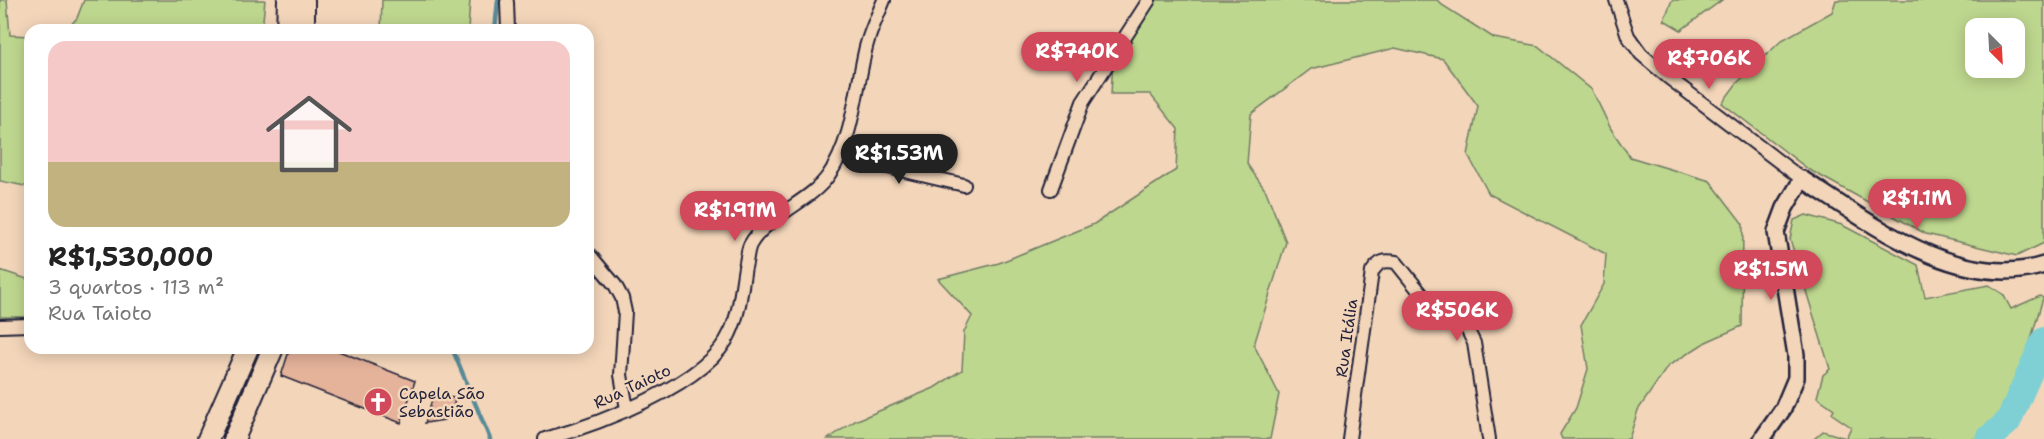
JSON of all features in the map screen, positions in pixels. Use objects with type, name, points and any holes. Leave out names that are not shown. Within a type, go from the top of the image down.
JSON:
[{"type":"main road","points":[[287,24],[288,0]]},
{"type":"main road","points":[[304,0],[304,24]]},
{"type":"main road","points":[[208,439],[245,354]]},
{"type":"main road","points":[[234,439],[270,354]]},
{"type":"street","name":"Rua Taioto","points":[[545,439],[627,410],[675,386],[715,356],[729,336],[738,313],[750,246],[765,227],[826,179],[841,156],[867,43],[884,0]]},
{"type":"street","points":[[1051,189],[1083,102],[1149,0]]},
{"type":"street","points":[[1616,0],[1628,36],[1641,54],[1802,179],[1877,227],[1932,256],[2005,272],[2044,265]]},
{"type":"street","points":[[507,2],[508,24]]},
{"type":"street","points":[[841,156],[964,185]]},
{"type":"street","points":[[1762,439],[1783,409],[1796,378],[1797,355],[1776,232],[1785,208],[1802,179]]},
{"type":"street","points":[[594,259],[615,285],[625,312],[621,375],[627,410]]},
{"type":"street","name":"Rua Itália","points":[[1349,439],[1372,272],[1378,263],[1385,260],[1396,262],[1424,297],[1467,329],[1474,343],[1489,439]]},
{"type":"street","points":[[0,326],[24,325]]},
{"type":"green space","points":[[0,0],[7,0],[10,35],[24,36],[24,186],[0,181]]},
{"type":"green space","points":[[84,0],[265,0],[263,24],[72,24],[77,18]]},
{"type":"green space","points":[[382,0],[470,0],[468,24],[381,24]]},
{"type":"green space","points":[[1155,0],[1437,0],[1494,38],[1538,46],[1592,90],[1611,129],[1630,157],[1710,181],[1743,224],[1742,326],[1706,342],[1668,366],[1638,410],[1629,439],[1562,439],[1560,434],[1576,408],[1588,369],[1581,325],[1604,284],[1606,254],[1489,194],[1468,155],[1478,106],[1443,59],[1395,48],[1311,69],[1251,114],[1247,164],[1266,191],[1286,242],[1254,345],[1279,394],[1270,439],[828,439],[855,421],[934,388],[962,370],[964,332],[972,316],[938,279],[999,263],[1094,224],[1176,170],[1178,129],[1150,94],[1111,94],[1113,60]]},
{"type":"green space","points":[[1672,0],[1722,0],[1681,30],[1664,20]]},
{"type":"green space","points":[[1836,0],[2044,0],[2044,243],[2017,256],[1926,234],[1808,169],[1722,103],[1737,83],[1782,40],[1832,12]]},
{"type":"green space","points":[[1806,215],[1842,225],[1918,265],[1925,297],[1989,285],[2003,294],[2011,309],[2040,296],[2043,298],[2028,349],[2002,417],[1977,439],[1814,439],[1823,431],[1846,438],[1851,427],[1832,414],[1834,409],[1817,397],[1823,375],[1830,369],[1790,239],[1794,220]]},
{"type":"green space","points":[[0,270],[24,278],[24,317],[0,317]]},
{"type":"building","name":"Capela São Sebastião","points":[[288,354],[346,354],[415,381],[401,423],[281,376]]},
{"type":"building","points":[[433,396],[455,398],[453,410],[446,409],[444,420],[425,423]]},
{"type":"waterway","points":[[496,24],[498,0]]},
{"type":"waterway","points":[[1988,439],[2008,422],[2044,340]]},
{"type":"waterway","points":[[455,354],[490,439]]},
{"type":"place","name":"Capela São Sebastião","points":[[378,402]]}]
